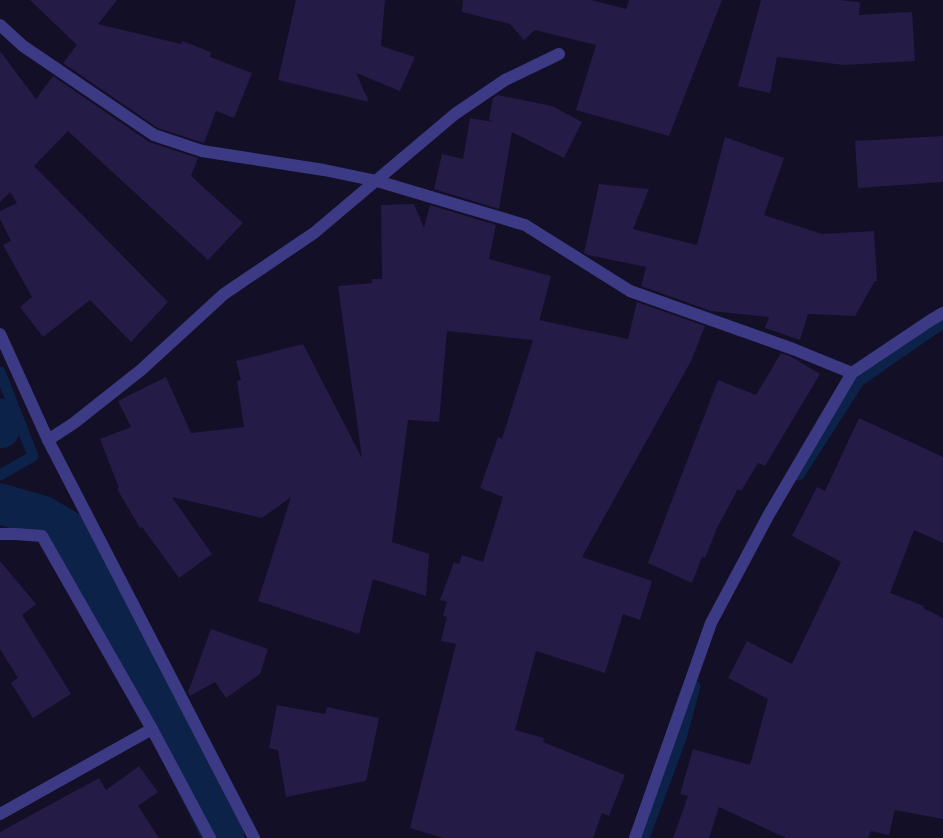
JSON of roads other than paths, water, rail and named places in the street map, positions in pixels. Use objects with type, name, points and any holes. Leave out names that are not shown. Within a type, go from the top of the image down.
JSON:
[{"type":"street","points":[[0,25],[23,46],[154,135],[202,152],[324,170],[377,181],[525,225],[630,291],[793,349],[852,373]]},
{"type":"street","points":[[48,440],[74,423],[141,370],[224,294],[314,232],[455,114],[505,80],[559,54]]},
{"type":"street","points":[[636,838],[711,623],[768,516],[852,373],[943,313]]},
{"type":"street","points":[[0,334],[48,440],[254,838]]},
{"type":"street","points":[[0,534],[42,536],[152,730],[210,838]]},
{"type":"street","points":[[0,814],[152,730]]},
{"type":"waterway","points":[[799,475],[859,381],[943,324]]},
{"type":"waterway","points":[[0,372],[33,456],[0,475]]},
{"type":"waterway","points":[[0,419],[0,428]]},
{"type":"waterway","points":[[0,504],[42,516],[71,533],[224,838]]},
{"type":"waterway","points":[[644,838],[681,738],[695,686]]}]
